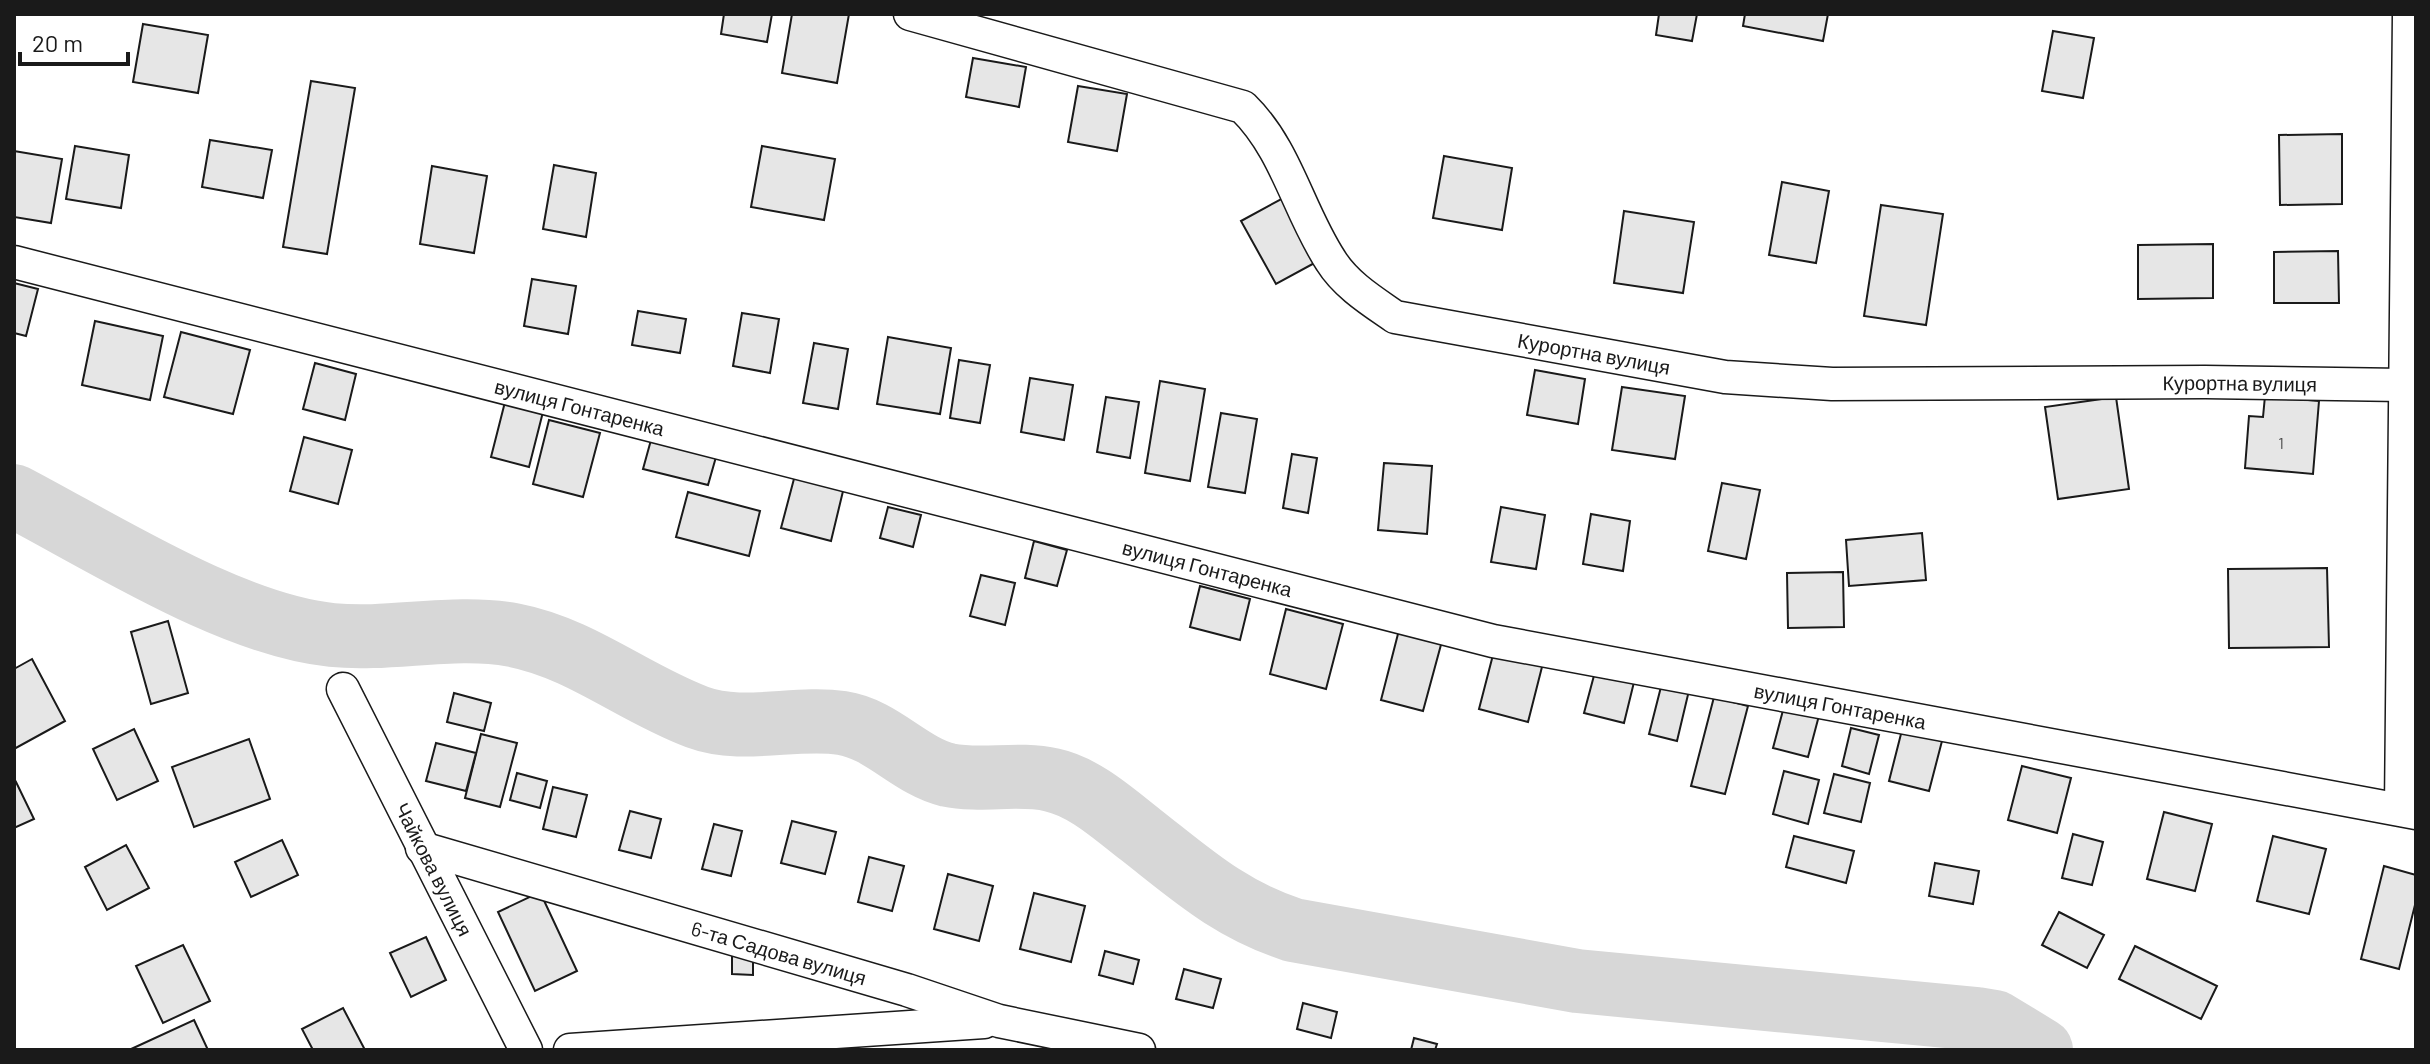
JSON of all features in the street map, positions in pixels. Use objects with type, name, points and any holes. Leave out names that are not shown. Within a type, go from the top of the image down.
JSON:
[{"type":"street","name":"Курортна вулиця","points":[[910,14],[1243,107],[1261,124],[1278,151],[1314,233],[1333,264],[1362,295],[1395,317],[1725,377],[1985,385],[2205,382],[2403,385]]},
{"type":"street","points":[[2408,811],[2403,385],[2409,14]]},
{"type":"street","name":"вулиця Гонтаренка","points":[[14,262],[1493,641],[2408,811]]},
{"type":"street","name":"Чайкова вулиця","points":[[343,689],[526,1050]]},
{"type":"street","name":"6-та Садова вулиця","points":[[422,848],[891,985],[999,1021],[1139,1050]]},
{"type":"street","points":[[570,1050],[999,1021]]},
{"type":"building","points":[[724,14],[772,14],[767,42],[721,34]]},
{"type":"building","points":[[792,14],[849,14],[837,83],[782,73]]},
{"type":"building","points":[[1659,14],[1697,14],[1692,41],[1656,35]]},
{"type":"building","points":[[1745,14],[1828,14],[1823,41],[1743,26]]},
{"type":"building","points":[[143,24],[208,35],[198,93],[133,82]]},
{"type":"building","points":[[2053,31],[2094,38],[2083,98],[2042,91]]},
{"type":"building","points":[[973,58],[1026,67],[1019,107],[966,97]]},
{"type":"building","points":[[311,81],[355,88],[327,254],[283,247]]},
{"type":"building","points":[[1078,86],[1127,94],[1117,151],[1068,142]]},
{"type":"building","points":[[2342,134],[2342,204],[2280,205],[2279,135]]},
{"type":"building","points":[[210,140],[272,150],[263,198],[202,187]]},
{"type":"building","points":[[75,146],[129,155],[121,208],[66,199]]},
{"type":"building","points":[[762,146],[835,159],[824,220],[751,207]]},
{"type":"building","points":[[14,151],[62,159],[51,223],[14,217]]},
{"type":"building","points":[[1444,156],[1512,168],[1502,230],[1433,218]]},
{"type":"building","points":[[554,165],[596,173],[586,237],[543,229]]},
{"type":"building","points":[[432,166],[487,176],[474,253],[420,244]]},
{"type":"building","points":[[1782,182],[1829,191],[1816,263],[1769,255]]},
{"type":"building","points":[[1285,197],[1320,260],[1276,284],[1241,221]]},
{"type":"building","points":[[1881,205],[1943,214],[1926,325],[1864,316]]},
{"type":"building","points":[[1624,211],[1694,222],[1683,293],[1614,283]]},
{"type":"building","points":[[2213,244],[2213,298],[2138,299],[2138,245]]},
{"type":"building","points":[[2338,251],[2339,303],[2274,303],[2274,252]]},
{"type":"building","points":[[532,279],[576,286],[568,334],[524,326]]},
{"type":"building","points":[[14,283],[38,289],[26,336],[14,333]]},
{"type":"building","points":[[638,311],[686,319],[680,353],[632,345]]},
{"type":"building","points":[[742,313],[779,319],[770,373],[733,366]]},
{"type":"building","points":[[95,321],[163,336],[150,400],[82,385]]},
{"type":"building","points":[[181,332],[250,350],[233,414],[164,397]]},
{"type":"building","points":[[888,337],[951,348],[940,414],[877,404]]},
{"type":"building","points":[[814,343],[848,349],[838,409],[803,403]]},
{"type":"building","points":[[959,360],[990,365],[980,423],[950,418]]},
{"type":"building","points":[[315,363],[356,374],[345,420],[303,409]]},
{"type":"building","points":[[1535,370],[1585,379],[1578,424],[1527,415]]},
{"type":"building","points":[[1030,378],[1073,385],[1064,440],[1021,432]]},
{"type":"building","points":[[1160,381],[1205,389],[1190,481],[1145,473]]},
{"type":"building","points":[[1622,387],[1685,396],[1675,459],[1612,450]]},
{"type":"building","points":[[2265,396],[2319,401],[2313,474],[2245,468],[2249,416],[2263,417]]},
{"type":"building","points":[[1106,397],[1139,402],[1130,458],[1097,452]]},
{"type":"building","points":[[2116,397],[2129,489],[2058,499],[2045,407]]},
{"type":"building","points":[[506,398],[544,408],[529,467],[491,457]]},
{"type":"building","points":[[1221,413],[1257,419],[1245,493],[1208,487]]},
{"type":"building","points":[[549,420],[600,433],[583,497],[533,484]]},
{"type":"building","points":[[304,437],[352,450],[338,504],[290,491]]},
{"type":"building","points":[[651,440],[716,457],[708,485],[643,469]]},
{"type":"building","points":[[1292,454],[1317,458],[1308,513],[1283,508]]},
{"type":"building","points":[[1384,463],[1432,466],[1427,534],[1378,530]]},
{"type":"building","points":[[795,475],[844,487],[831,541],[781,528]]},
{"type":"building","points":[[1722,483],[1760,490],[1746,559],[1708,551]]},
{"type":"building","points":[[688,492],[760,511],[749,556],[676,537]]},
{"type":"building","points":[[888,507],[921,515],[913,547],[880,538]]},
{"type":"building","points":[[1501,507],[1545,515],[1536,569],[1491,562]]},
{"type":"building","points":[[1591,514],[1630,521],[1623,571],[1583,564]]},
{"type":"building","points":[[1922,533],[1926,580],[1849,586],[1846,540]]},
{"type":"building","points":[[1034,541],[1067,550],[1057,586],[1025,578]]},
{"type":"building","points":[[2327,568],[2329,647],[2229,648],[2228,569]]},
{"type":"building","points":[[1843,572],[1844,627],[1788,628],[1787,573]]},
{"type":"building","points":[[981,575],[1015,583],[1005,625],[970,616]]},
{"type":"building","points":[[1200,586],[1250,599],[1240,640],[1190,627]]},
{"type":"building","points":[[1286,609],[1343,624],[1326,689],[1270,674]]},
{"type":"building","points":[[168,621],[188,693],[151,704],[131,632]]},
{"type":"building","points":[[1399,630],[1442,641],[1423,711],[1381,700]]},
{"type":"building","points":[[1494,651],[1543,663],[1528,722],[1479,709]]},
{"type":"building","points":[[32,659],[65,721],[14,749],[14,669]]},
{"type":"building","points":[[1596,668],[1635,678],[1624,723],[1584,713]]},
{"type":"building","points":[[1664,675],[1691,682],[1677,741],[1649,734]]},
{"type":"building","points":[[454,693],[491,703],[484,731],[447,722]]},
{"type":"building","points":[[1714,697],[1748,706],[1725,794],[1691,786]]},
{"type":"building","points":[[1786,699],[1821,708],[1808,757],[1773,748]]},
{"type":"building","points":[[1851,728],[1879,735],[1869,774],[1842,766]]},
{"type":"building","points":[[134,729],[158,781],[117,800],[93,749]]},
{"type":"building","points":[[1902,730],[1942,741],[1929,791],[1889,781]]},
{"type":"building","points":[[481,734],[517,743],[500,807],[465,798]]},
{"type":"building","points":[[249,739],[270,799],[194,827],[172,767]]},
{"type":"building","points":[[436,743],[476,753],[466,791],[426,781]]},
{"type":"building","points":[[2022,766],[2071,778],[2057,833],[2008,820]]},
{"type":"building","points":[[1784,771],[1819,780],[1808,824],[1773,814]]},
{"type":"building","points":[[517,773],[547,781],[540,808],[510,800]]},
{"type":"building","points":[[1834,774],[1870,783],[1861,822],[1824,813]]},
{"type":"building","points":[[16,782],[34,819],[14,828],[14,784]]},
{"type":"building","points":[[553,787],[587,795],[576,837],[543,829]]},
{"type":"building","points":[[630,811],[661,819],[651,858],[619,850]]},
{"type":"building","points":[[2164,812],[2212,824],[2195,891],[2147,879]]},
{"type":"building","points":[[792,821],[836,832],[825,874],[781,863]]},
{"type":"building","points":[[714,824],[742,831],[731,876],[702,869]]},
{"type":"building","points":[[2073,834],[2103,842],[2092,885],[2062,878]]},
{"type":"building","points":[[1794,836],[1854,851],[1846,883],[1786,867]]},
{"type":"building","points":[[2273,836],[2326,849],[2309,914],[2257,901]]},
{"type":"building","points":[[282,840],[298,875],[251,897],[235,862]]},
{"type":"building","points":[[126,845],[149,888],[107,910],[85,867]]},
{"type":"building","points":[[869,857],[904,866],[892,911],[858,902]]},
{"type":"building","points":[[1935,863],[1979,871],[1973,904],[1929,896]]},
{"type":"building","points":[[2384,866],[2416,875],[2416,901],[2399,969],[2361,959]]},
{"type":"building","points":[[948,874],[993,886],[979,941],[934,929]]},
{"type":"building","points":[[540,892],[577,971],[535,991],[498,912]]},
{"type":"building","points":[[1034,893],[1085,906],[1071,962],[1020,949]]},
{"type":"building","points":[[2059,912],[2104,935],[2087,968],[2042,945]]},
{"type":"building","points":[[426,937],[446,980],[411,997],[390,953]]},
{"type":"building","points":[[183,945],[210,1001],[163,1023],[136,966]]},
{"type":"building","points":[[2135,946],[2217,986],[2201,1019],[2119,979]]},
{"type":"building","points":[[732,948],[753,948],[753,975],[732,974]]},
{"type":"building","points":[[1105,951],[1139,960],[1133,984],[1099,975]]},
{"type":"building","points":[[1184,969],[1221,979],[1213,1008],[1176,999]]},
{"type":"building","points":[[1303,1003],[1337,1012],[1331,1038],[1297,1029]]},
{"type":"building","points":[[343,1008],[365,1050],[313,1050],[302,1029]]},
{"type":"building","points":[[194,1020],[208,1050],[129,1050]]},
{"type":"building","points":[[1414,1038],[1437,1044],[1435,1050],[1411,1050]]},
{"type":"waterway","points":[[14,496],[211,599],[293,628],[354,636],[468,631],[513,635],[561,650],[674,707],[714,722],[750,725],[842,723],[870,732],[921,764],[948,775],[1039,778],[1064,784],[1099,803],[1230,901],[1293,930],[1577,981],[1977,1019],[1995,1022],[2041,1050]]}]
